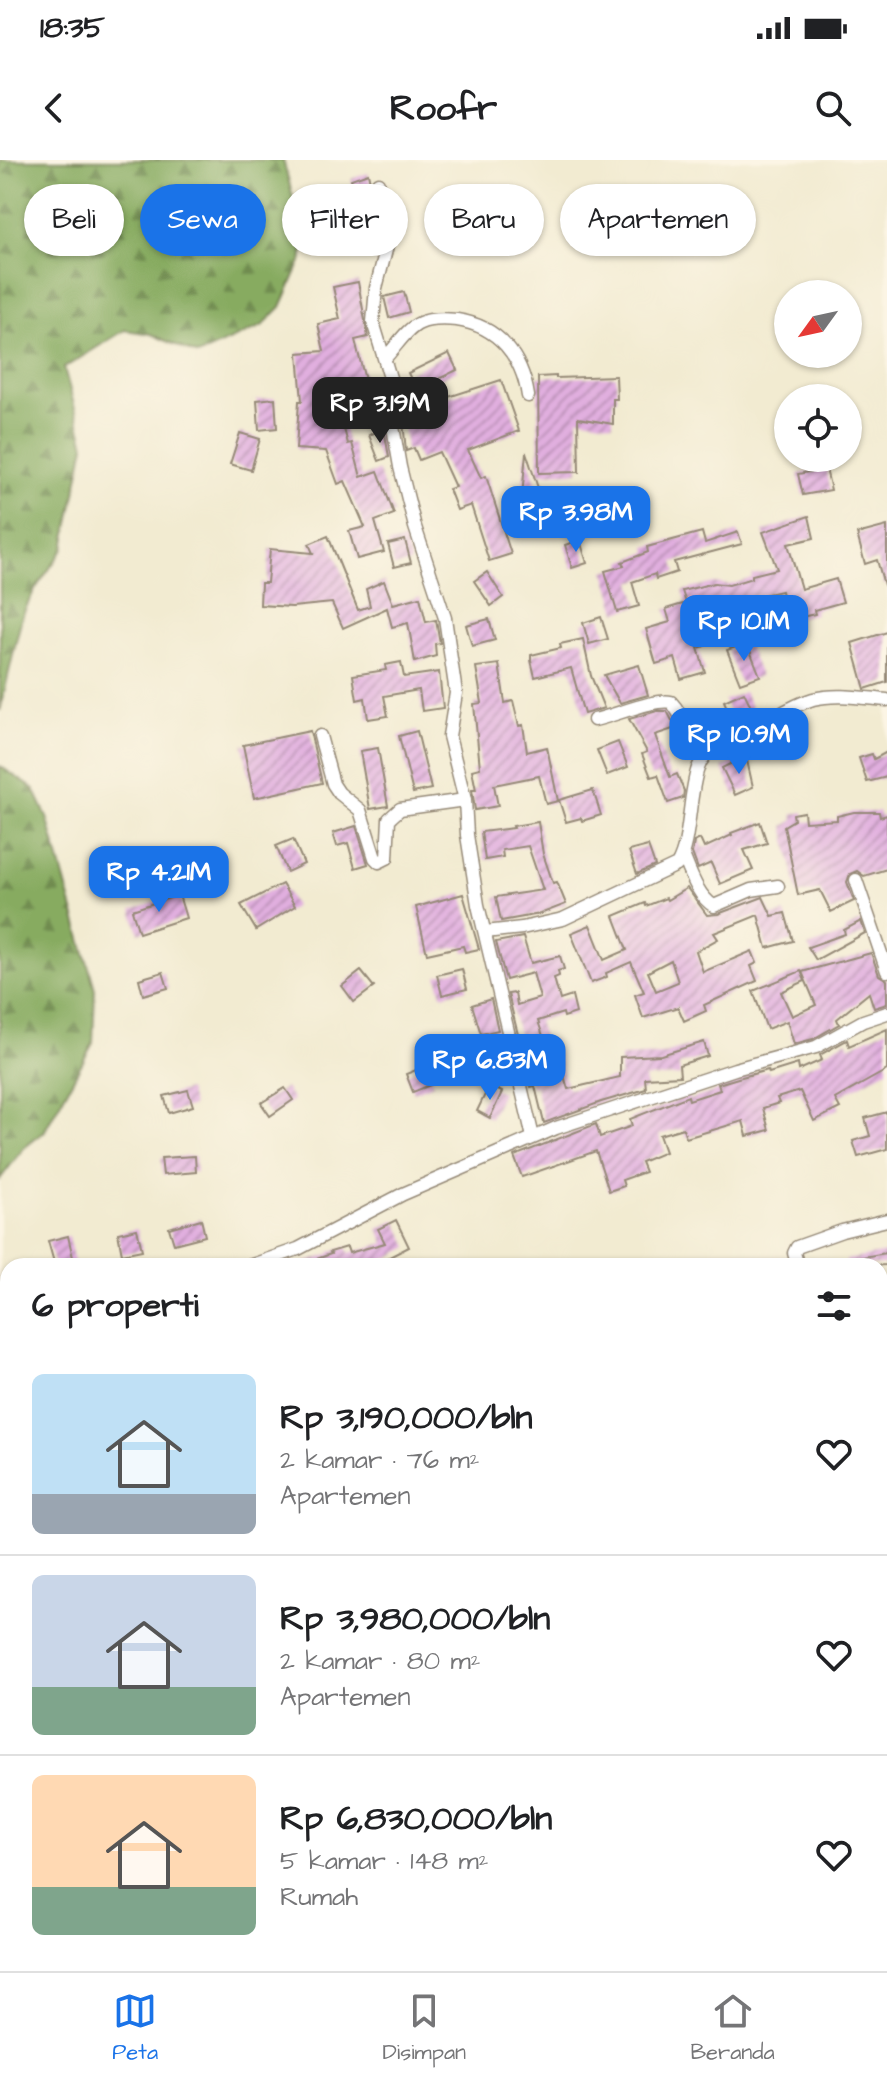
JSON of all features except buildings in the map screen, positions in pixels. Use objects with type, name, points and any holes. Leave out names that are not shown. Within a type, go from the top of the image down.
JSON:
[{"type":"street","points":[[378,183],[389,227],[376,288],[373,322],[394,391],[392,417],[400,467],[415,527],[445,618],[456,693],[449,736],[465,800],[467,835],[485,932],[533,1137]]},
{"type":"street","points":[[385,358],[409,330],[422,322],[445,319],[469,322],[492,331],[507,348],[525,375],[528,396]]},
{"type":"street","points":[[329,417],[392,417]]},
{"type":"street","points":[[485,932],[563,919],[677,865],[683,855],[691,792],[703,758],[714,746],[729,737],[814,699],[842,696],[887,700]]},
{"type":"street","points":[[594,720],[652,702],[671,702],[676,707],[693,749],[703,758]]},
{"type":"street","points":[[320,736],[333,784],[360,810],[379,862],[384,862],[389,852],[389,819],[393,814],[400,809],[465,800]]},
{"type":"street","points":[[683,855],[699,889],[709,904],[714,906],[751,890],[778,886]]},
{"type":"street","points":[[856,880],[887,971]]},
{"type":"street","points":[[272,1258],[298,1249],[403,1194],[533,1137],[735,1069],[816,1047],[863,1021],[887,1013]]},
{"type":"street","points":[[796,1258],[797,1247],[887,1220]]},
{"type":"green space","points":[[0,160],[283,160],[290,184],[282,184],[282,256],[303,257],[281,307],[262,326],[198,355],[151,334],[125,330],[64,368],[85,445],[64,548],[34,591],[22,616],[0,711]]},
{"type":"green space","points":[[0,766],[34,789],[47,817],[95,989],[93,1043],[44,1132],[24,1148],[0,1179]]}]
